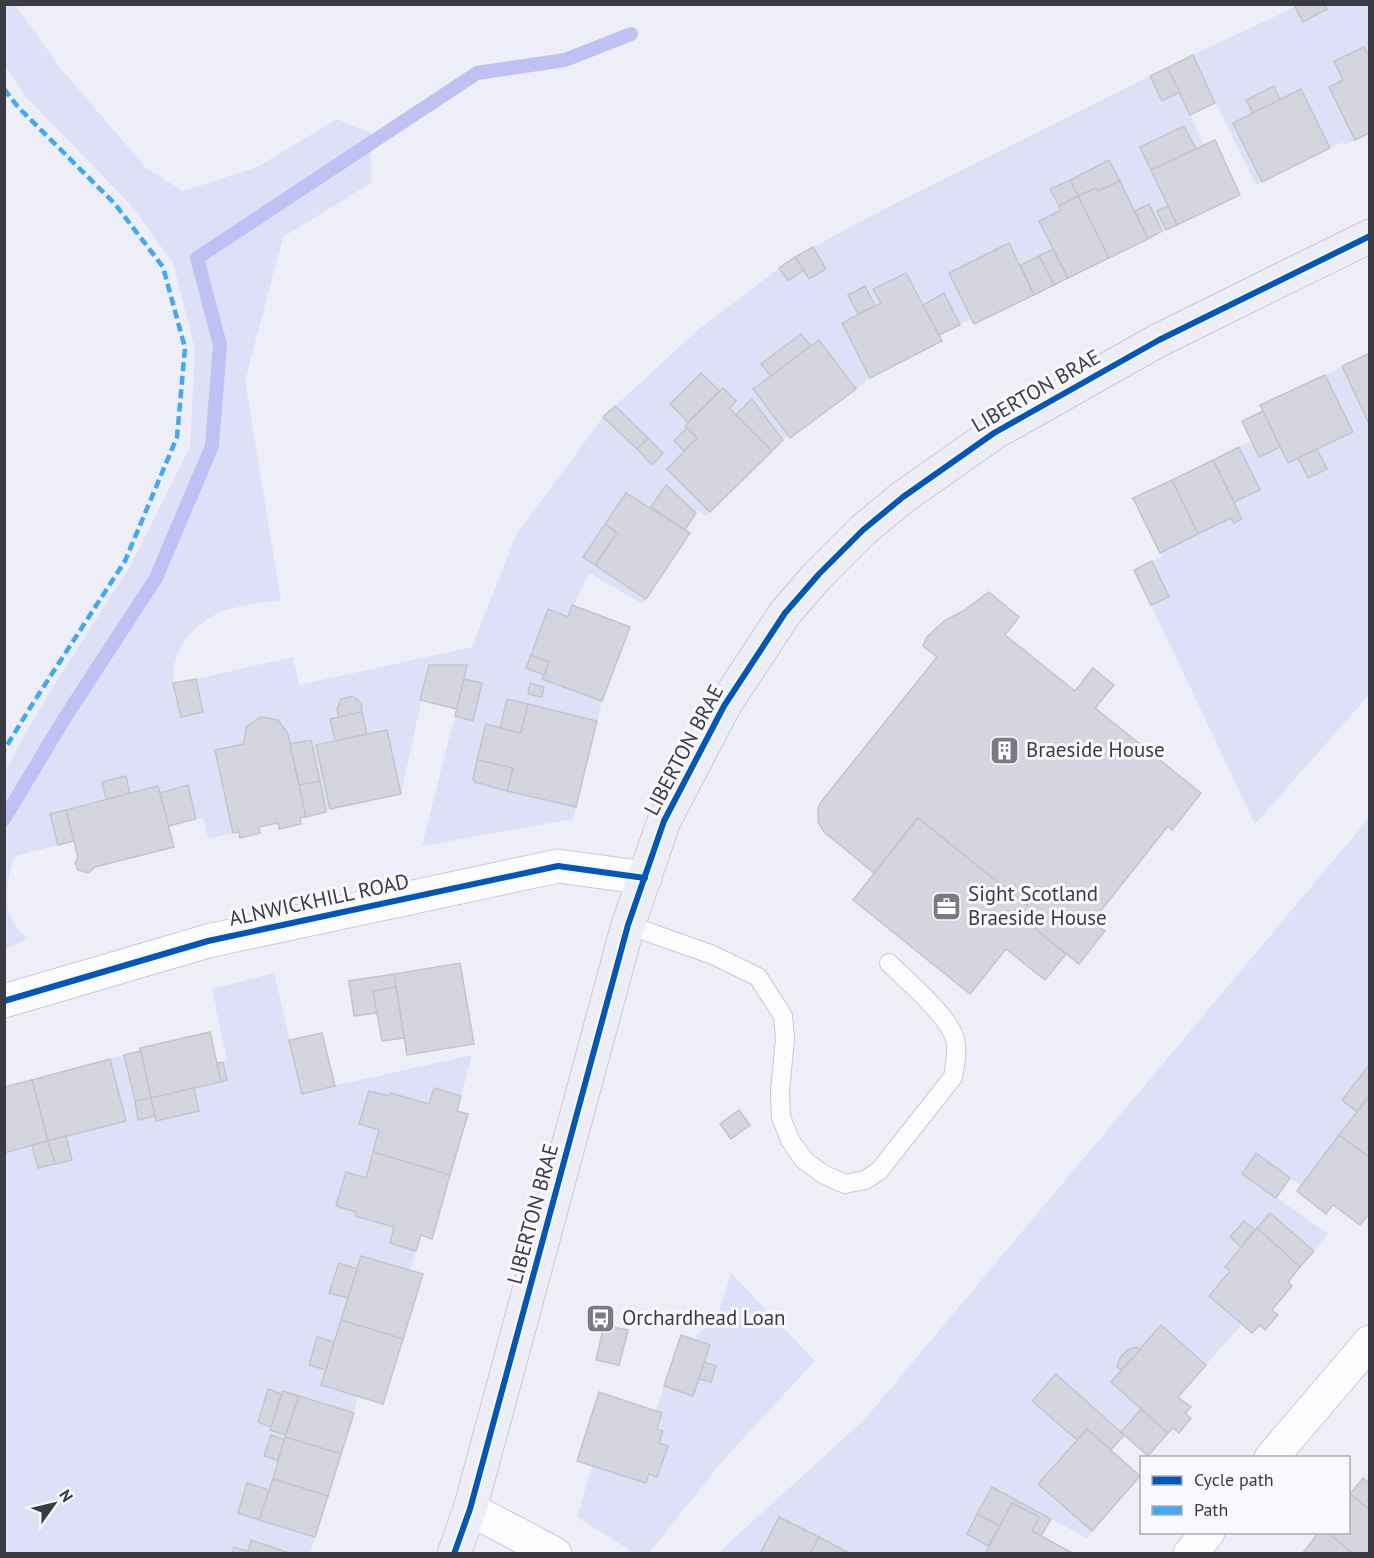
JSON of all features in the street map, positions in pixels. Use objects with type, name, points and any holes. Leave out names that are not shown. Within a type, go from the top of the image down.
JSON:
[{"type":"main road","name":"LIBERTON BRAE","points":[[454,1554],[470,1509],[628,925],[664,821],[724,706],[754,658],[792,605],[863,530],[903,497],[956,459],[1029,412],[1159,339],[1370,236]]},
{"type":"street","name":"ALNWICKHILL ROAD","points":[[4,1001],[208,941],[558,866],[645,878]]},
{"type":"street","points":[[1273,1456],[1370,1342]]},
{"type":"street","points":[[470,1509],[555,1554]]},
{"type":"street","points":[[1190,1554],[1207,1534]]},
{"type":"lane","points":[[628,925],[713,955],[758,977],[783,1016],[781,1117],[790,1140],[804,1160],[823,1174],[845,1184],[866,1180],[879,1171],[953,1077],[956,1057],[955,1039],[944,1018],[890,963]]},
{"type":"shaded area","points":[[5,5],[15,5],[62,70],[146,168],[183,191],[257,167],[337,119],[371,133],[371,183],[283,237],[245,381],[281,600],[221,612],[206,620],[186,639],[178,654],[173,675],[181,717],[203,712],[196,679],[293,657],[299,685],[472,647],[516,535],[603,417],[653,464],[663,453],[615,406],[699,329],[779,268],[788,281],[804,270],[809,279],[826,270],[813,247],[1150,76],[1162,101],[1180,92],[1204,145],[1196,149],[1184,126],[1140,147],[1168,206],[1157,212],[1166,230],[1162,231],[1149,204],[1135,211],[1109,160],[1051,189],[1061,210],[1040,221],[1053,249],[1021,265],[1009,244],[949,273],[972,319],[960,324],[944,294],[923,305],[906,273],[874,289],[881,303],[875,306],[865,286],[848,295],[858,314],[842,323],[870,378],[856,389],[819,340],[811,346],[801,334],[761,363],[771,376],[754,390],[788,436],[783,440],[752,399],[736,415],[729,408],[736,401],[723,388],[720,391],[701,373],[670,403],[688,422],[685,425],[687,428],[674,441],[684,451],[667,469],[710,512],[705,516],[698,510],[696,513],[666,485],[651,507],[626,493],[583,557],[646,599],[643,604],[589,573],[568,617],[548,610],[526,668],[544,675],[543,679],[602,701],[597,721],[500,728],[487,724],[473,776],[477,783],[576,807],[573,819],[422,846],[455,716],[473,720],[482,684],[464,679],[467,665],[429,665],[401,794],[387,730],[367,734],[361,703],[353,696],[341,699],[337,709],[339,717],[330,720],[335,741],[316,745],[330,809],[326,811],[311,740],[290,744],[288,734],[278,720],[261,717],[247,727],[244,744],[215,750],[233,833],[208,839],[203,818],[196,819],[188,786],[160,793],[158,787],[130,794],[126,776],[102,782],[106,799],[50,814],[58,845],[15,856],[8,879],[7,901],[13,922],[28,938],[5,950],[5,771],[41,706],[132,563],[190,447],[195,349],[173,263],[130,204],[26,97],[5,67]],"holes":[[[530,684],[544,687],[542,697],[528,694]]]},
{"type":"shaded area","points":[[1324,5],[1369,5],[1369,58],[1343,80],[1329,87],[1355,140],[1330,148],[1301,90],[1280,100],[1273,86],[1246,100],[1253,113],[1233,123],[1262,182],[1256,185],[1193,55],[1295,7],[1303,22],[1327,10]]},
{"type":"shaded area","points":[[1342,366],[1369,426],[1369,695],[1255,824],[1151,605],[1169,597],[1152,561],[1162,557],[1160,553],[1231,518],[1234,523],[1241,519],[1234,502],[1259,490],[1239,447],[1252,441],[1260,457],[1280,447],[1288,463],[1298,458],[1308,478],[1326,469],[1317,449],[1353,432],[1325,375]]},
{"type":"shaded area","points":[[1369,818],[1369,1064],[1342,1100],[1357,1112],[1301,1186],[1257,1154],[1242,1173],[1328,1234],[1314,1251],[1270,1213],[1255,1230],[1244,1221],[1230,1237],[1241,1247],[1225,1266],[1230,1271],[1209,1296],[1242,1324],[1206,1365],[1162,1325],[1140,1350],[1136,1347],[1126,1352],[1118,1363],[1117,1367],[1121,1370],[1111,1382],[1141,1409],[1121,1432],[1056,1374],[1032,1400],[1077,1440],[1039,1484],[1092,1531],[1087,1538],[992,1487],[967,1534],[988,1546],[985,1553],[851,1553],[780,1517],[760,1553],[718,1553],[865,1419]]},
{"type":"shaded area","points":[[274,973],[302,1093],[472,1055],[461,1096],[434,1088],[429,1104],[390,1093],[389,1096],[369,1091],[359,1124],[379,1130],[366,1178],[346,1172],[336,1206],[356,1212],[355,1216],[394,1227],[416,1251],[410,1270],[362,1256],[357,1269],[339,1264],[329,1293],[348,1298],[334,1342],[317,1337],[309,1364],[326,1370],[321,1385],[358,1396],[354,1413],[283,1391],[281,1394],[267,1390],[258,1422],[286,1435],[285,1440],[271,1436],[265,1456],[278,1460],[269,1490],[247,1483],[238,1513],[315,1537],[310,1553],[292,1553],[251,1541],[247,1551],[234,1547],[232,1553],[5,1554],[5,1153],[32,1145],[38,1168],[66,1136],[126,1121],[110,1059],[124,1055],[138,1119],[155,1116],[156,1121],[199,1111],[194,1088],[227,1080],[223,1062],[227,1060],[212,989]]},
{"type":"shaded area","points":[[731,1273],[815,1361],[725,1458],[649,1553],[634,1553],[577,1517],[592,1466],[646,1483],[649,1474],[657,1477],[667,1447],[659,1443],[663,1431],[657,1429],[662,1413],[656,1411],[664,1386],[693,1396],[699,1379],[711,1382],[716,1366],[704,1362],[695,1340],[697,1333],[716,1321]]},
{"type":"building","points":[[1299,4],[1324,4],[1327,9],[1303,22],[1295,7]]},
{"type":"building","points":[[1364,47],[1370,58],[1370,133],[1355,140],[1329,87],[1343,80],[1334,61]]},
{"type":"building","points":[[1193,55],[1215,103],[1190,115],[1167,68]]},
{"type":"building","points":[[1167,68],[1180,92],[1162,101],[1150,76]]},
{"type":"building","points":[[1274,86],[1280,100],[1253,113],[1246,100]]},
{"type":"building","points":[[1301,89],[1330,148],[1262,182],[1233,123]]},
{"type":"building","points":[[1184,126],[1196,149],[1151,170],[1140,147]]},
{"type":"building","points":[[1215,140],[1240,195],[1177,225],[1151,170]]},
{"type":"building","points":[[1109,160],[1120,181],[1098,191],[1096,188],[1078,196],[1070,180]]},
{"type":"building","points":[[1070,180],[1078,196],[1059,206],[1050,189]]},
{"type":"building","points":[[1120,181],[1148,239],[1109,258],[1078,196],[1096,188],[1098,191]]},
{"type":"building","points":[[1078,196],[1109,258],[1068,278],[1039,221],[1061,210],[1059,206]]},
{"type":"building","points":[[1149,204],[1162,231],[1148,239],[1135,211]]},
{"type":"building","points":[[1168,206],[1177,225],[1166,230],[1157,211]]},
{"type":"building","points":[[1009,243],[1034,295],[974,324],[949,273]]},
{"type":"building","points":[[813,247],[826,269],[809,279],[795,257]]},
{"type":"building","points":[[1053,249],[1068,278],[1054,285],[1039,256]]},
{"type":"building","points":[[1039,256],[1054,285],[1034,295],[1021,265]]},
{"type":"building","points":[[795,257],[804,270],[788,281],[779,268]]},
{"type":"building","points":[[906,273],[942,341],[870,378],[842,323],[881,303],[873,289]]},
{"type":"building","points":[[865,286],[875,306],[858,314],[848,295]]},
{"type":"building","points":[[944,293],[960,325],[939,335],[923,305]]},
{"type":"building","points":[[801,334],[811,346],[771,376],[761,364]]},
{"type":"building","points":[[819,340],[856,389],[790,438],[753,389]]},
{"type":"building","points":[[1370,353],[1370,426],[1342,366]]},
{"type":"building","points":[[701,373],[720,391],[688,422],[670,404]]},
{"type":"building","points":[[1325,375],[1353,432],[1288,463],[1260,405]]},
{"type":"building","points":[[723,388],[736,401],[729,408],[772,451],[710,512],[667,469],[697,438],[685,426]]},
{"type":"building","points":[[752,399],[783,440],[772,451],[736,415]]},
{"type":"building","points":[[615,406],[648,438],[637,449],[603,417]]},
{"type":"building","points":[[1263,411],[1280,447],[1259,457],[1242,421]]},
{"type":"building","points":[[687,428],[697,438],[684,451],[674,441]]},
{"type":"building","points":[[648,438],[663,453],[652,465],[637,449]]},
{"type":"building","points":[[1239,447],[1260,490],[1234,502],[1213,460]]},
{"type":"building","points":[[1317,449],[1327,469],[1308,478],[1298,458]]},
{"type":"building","points":[[1213,460],[1242,519],[1234,523],[1231,518],[1198,534],[1172,480]]},
{"type":"building","points":[[1172,480],[1198,534],[1160,553],[1133,498]]},
{"type":"building","points":[[666,485],[696,513],[685,530],[651,507]]},
{"type":"building","points":[[626,493],[690,533],[646,599],[595,565],[617,533],[605,524]]},
{"type":"building","points":[[605,524],[617,533],[595,565],[583,557]]},
{"type":"building","points":[[1152,561],[1169,597],[1151,605],[1134,570]]},
{"type":"building","name":"Braeside House","points":[[989,592],[1019,617],[1005,635],[1075,691],[1093,668],[1114,685],[1095,708],[1201,793],[1172,830],[1168,826],[1092,922],[1105,931],[1079,964],[1027,922],[1035,912],[918,818],[874,873],[824,832],[818,822],[818,809],[821,802],[937,657],[923,646],[927,637],[944,621],[963,611]]},
{"type":"building","points":[[572,605],[630,627],[602,701],[542,679],[549,662],[531,655],[548,609],[568,617]]},
{"type":"building","points":[[531,655],[549,662],[544,675],[526,668]]},
{"type":"building","points":[[429,665],[467,665],[457,709],[420,700]]},
{"type":"building","points":[[196,679],[203,712],[181,717],[173,683]]},
{"type":"building","points":[[464,679],[482,683],[473,721],[455,716]]},
{"type":"building","points":[[530,683],[544,687],[542,697],[528,694]]},
{"type":"building","points":[[353,696],[361,703],[362,712],[339,717],[337,709],[341,699]]},
{"type":"building","points":[[507,699],[528,704],[521,733],[500,728]]},
{"type":"building","points":[[528,704],[597,721],[576,807],[507,791],[513,768],[477,760],[486,724],[521,733]]},
{"type":"building","points":[[362,712],[367,734],[335,741],[330,719]]},
{"type":"building","points":[[261,717],[278,720],[288,734],[306,817],[300,818],[301,824],[279,829],[278,823],[259,827],[260,833],[240,838],[239,832],[233,833],[215,750],[244,744],[246,727]]},
{"type":"building","points":[[387,730],[401,794],[330,809],[316,745]]},
{"type":"building","points":[[311,740],[320,781],[299,785],[290,744]]},
{"type":"building","points":[[477,760],[513,768],[507,791],[475,782],[473,779]]},
{"type":"building","points":[[126,776],[130,794],[106,799],[102,782]]},
{"type":"building","points":[[320,781],[326,812],[306,817],[299,785]]},
{"type":"building","points":[[188,785],[196,819],[168,826],[160,793]]},
{"type":"building","points":[[158,786],[174,847],[95,867],[88,873],[78,870],[75,863],[78,857],[66,810]]},
{"type":"building","points":[[66,810],[74,841],[58,845],[50,814]]},
{"type":"building","points":[[918,818],[1035,912],[1027,922],[1066,954],[1045,980],[1006,949],[970,994],[853,900]]},
{"type":"building","points":[[460,963],[474,1044],[407,1055],[394,974]]},
{"type":"building","points":[[394,974],[396,987],[373,991],[377,1013],[354,1016],[349,981]]},
{"type":"building","points":[[396,987],[404,1038],[382,1041],[373,991]]},
{"type":"building","points":[[210,1032],[221,1082],[151,1098],[140,1048]]},
{"type":"building","points":[[322,1033],[335,1086],[302,1094],[289,1040]]},
{"type":"building","points":[[141,1051],[151,1098],[135,1101],[124,1055]]},
{"type":"building","points":[[110,1059],[126,1121],[48,1141],[32,1080]]},
{"type":"building","points":[[223,1062],[227,1080],[221,1082],[217,1063]]},
{"type":"building","points":[[1370,1064],[1370,1095],[1357,1112],[1342,1100]]},
{"type":"building","points":[[32,1080],[48,1141],[4,1153],[4,1087]]},
{"type":"building","points":[[194,1088],[199,1111],[156,1121],[151,1098]]},
{"type":"building","points":[[434,1088],[461,1096],[457,1111],[468,1114],[450,1175],[373,1152],[379,1130],[359,1124],[369,1091],[389,1096],[390,1093],[429,1104]]},
{"type":"building","points":[[1370,1095],[1370,1158],[1339,1135]]},
{"type":"building","points":[[151,1098],[155,1116],[138,1120],[135,1101]]},
{"type":"building","points":[[739,1110],[750,1125],[731,1139],[720,1124]]},
{"type":"building","points":[[1339,1135],[1370,1158],[1370,1213],[1360,1225],[1333,1205],[1326,1214],[1297,1191]]},
{"type":"building","points":[[66,1136],[72,1160],[55,1164],[48,1141]]},
{"type":"building","points":[[48,1141],[55,1164],[38,1168],[32,1145]]},
{"type":"building","points":[[373,1152],[450,1175],[432,1239],[421,1235],[416,1251],[390,1243],[394,1227],[355,1216],[356,1212],[336,1206],[346,1172],[366,1178]]},
{"type":"building","points":[[1256,1153],[1290,1178],[1276,1198],[1242,1174]]},
{"type":"building","points":[[1270,1213],[1314,1251],[1300,1267],[1257,1228]]},
{"type":"building","points":[[1244,1221],[1255,1230],[1241,1247],[1230,1237]]},
{"type":"building","points":[[1257,1228],[1300,1267],[1288,1282],[1292,1286],[1272,1310],[1278,1315],[1265,1330],[1260,1325],[1252,1333],[1209,1296],[1230,1271],[1225,1267]]},
{"type":"building","points":[[361,1256],[423,1274],[403,1339],[341,1320]]},
{"type":"building","points":[[339,1263],[357,1269],[348,1298],[329,1293]]},
{"type":"building","points":[[341,1320],[403,1339],[383,1404],[321,1385]]},
{"type":"building","points":[[604,1325],[628,1330],[619,1365],[596,1360]]},
{"type":"building","points":[[1161,1325],[1206,1365],[1178,1397],[1191,1407],[1185,1413],[1191,1418],[1179,1433],[1173,1428],[1168,1433],[1111,1382]]},
{"type":"building","points":[[681,1335],[710,1345],[693,1396],[664,1386]]},
{"type":"building","points":[[317,1337],[334,1342],[326,1370],[309,1365]]},
{"type":"building","points":[[1136,1347],[1140,1350],[1121,1370],[1117,1367],[1120,1358],[1127,1350]]},
{"type":"building","points":[[704,1362],[716,1366],[711,1382],[699,1379]]},
{"type":"building","points":[[1056,1374],[1124,1435],[1111,1450],[1087,1429],[1077,1440],[1032,1401]]},
{"type":"building","points":[[268,1389],[281,1394],[271,1427],[258,1422]]},
{"type":"building","points":[[283,1391],[299,1396],[286,1435],[270,1430]]},
{"type":"building","points":[[599,1392],[662,1413],[657,1429],[663,1431],[659,1443],[668,1446],[657,1477],[649,1474],[646,1483],[577,1461]]},
{"type":"building","points":[[299,1396],[354,1413],[341,1454],[285,1437]]},
{"type":"building","points":[[1141,1409],[1168,1433],[1148,1456],[1121,1432]]},
{"type":"building","points":[[1087,1429],[1140,1476],[1092,1531],[1038,1484]]},
{"type":"building","points":[[271,1435],[285,1440],[278,1460],[264,1456]]},
{"type":"building","points":[[285,1437],[341,1454],[328,1496],[273,1479]]},
{"type":"building","points":[[1363,1478],[1370,1484],[1370,1510],[1350,1494]]},
{"type":"building","points":[[273,1479],[328,1496],[315,1537],[259,1520]]},
{"type":"building","points":[[247,1483],[269,1490],[259,1520],[238,1513]]},
{"type":"building","points":[[992,1487],[1051,1519],[1041,1536],[1032,1531],[1039,1517],[1012,1503],[1000,1526],[977,1514]]},
{"type":"building","points":[[1350,1494],[1370,1510],[1370,1554],[1353,1554],[1329,1534],[1350,1534]]},
{"type":"building","points":[[1012,1503],[1039,1517],[1032,1531],[1074,1554],[985,1554]]},
{"type":"building","points":[[977,1514],[1000,1526],[988,1546],[967,1534]]},
{"type":"building","points":[[779,1517],[819,1537],[810,1554],[760,1554]]},
{"type":"building","points":[[1317,1534],[1329,1534],[1353,1554],[1302,1554]]},
{"type":"building","points":[[819,1537],[851,1554],[810,1554]]},
{"type":"building","points":[[251,1540],[292,1554],[247,1554]]},
{"type":"building","points":[[234,1547],[247,1551],[247,1554],[232,1554]]},
{"type":"waterway","points":[[4,819],[64,719],[156,578],[212,446],[220,345],[197,258],[477,73],[565,60],[631,34]]},
{"type":"marked path","points":[[4,89],[18,107],[115,204],[163,267],[185,348],[177,437],[125,561],[4,750]]},
{"type":"cycle path","points":[[454,1554],[470,1509],[628,925],[664,821],[724,706],[785,613],[819,574],[863,530],[903,497],[994,433],[1159,340],[1370,236]]},
{"type":"cycle path","points":[[4,1001],[208,941],[558,866],[645,878]]},
{"type":"place","name":"Braeside House","points":[[1005,750]]},
{"type":"place","name":"Sight Scotland Braeside House","points":[[947,906]]},
{"type":"place","name":"Orchardhead Loan","points":[[601,1318]]}]
